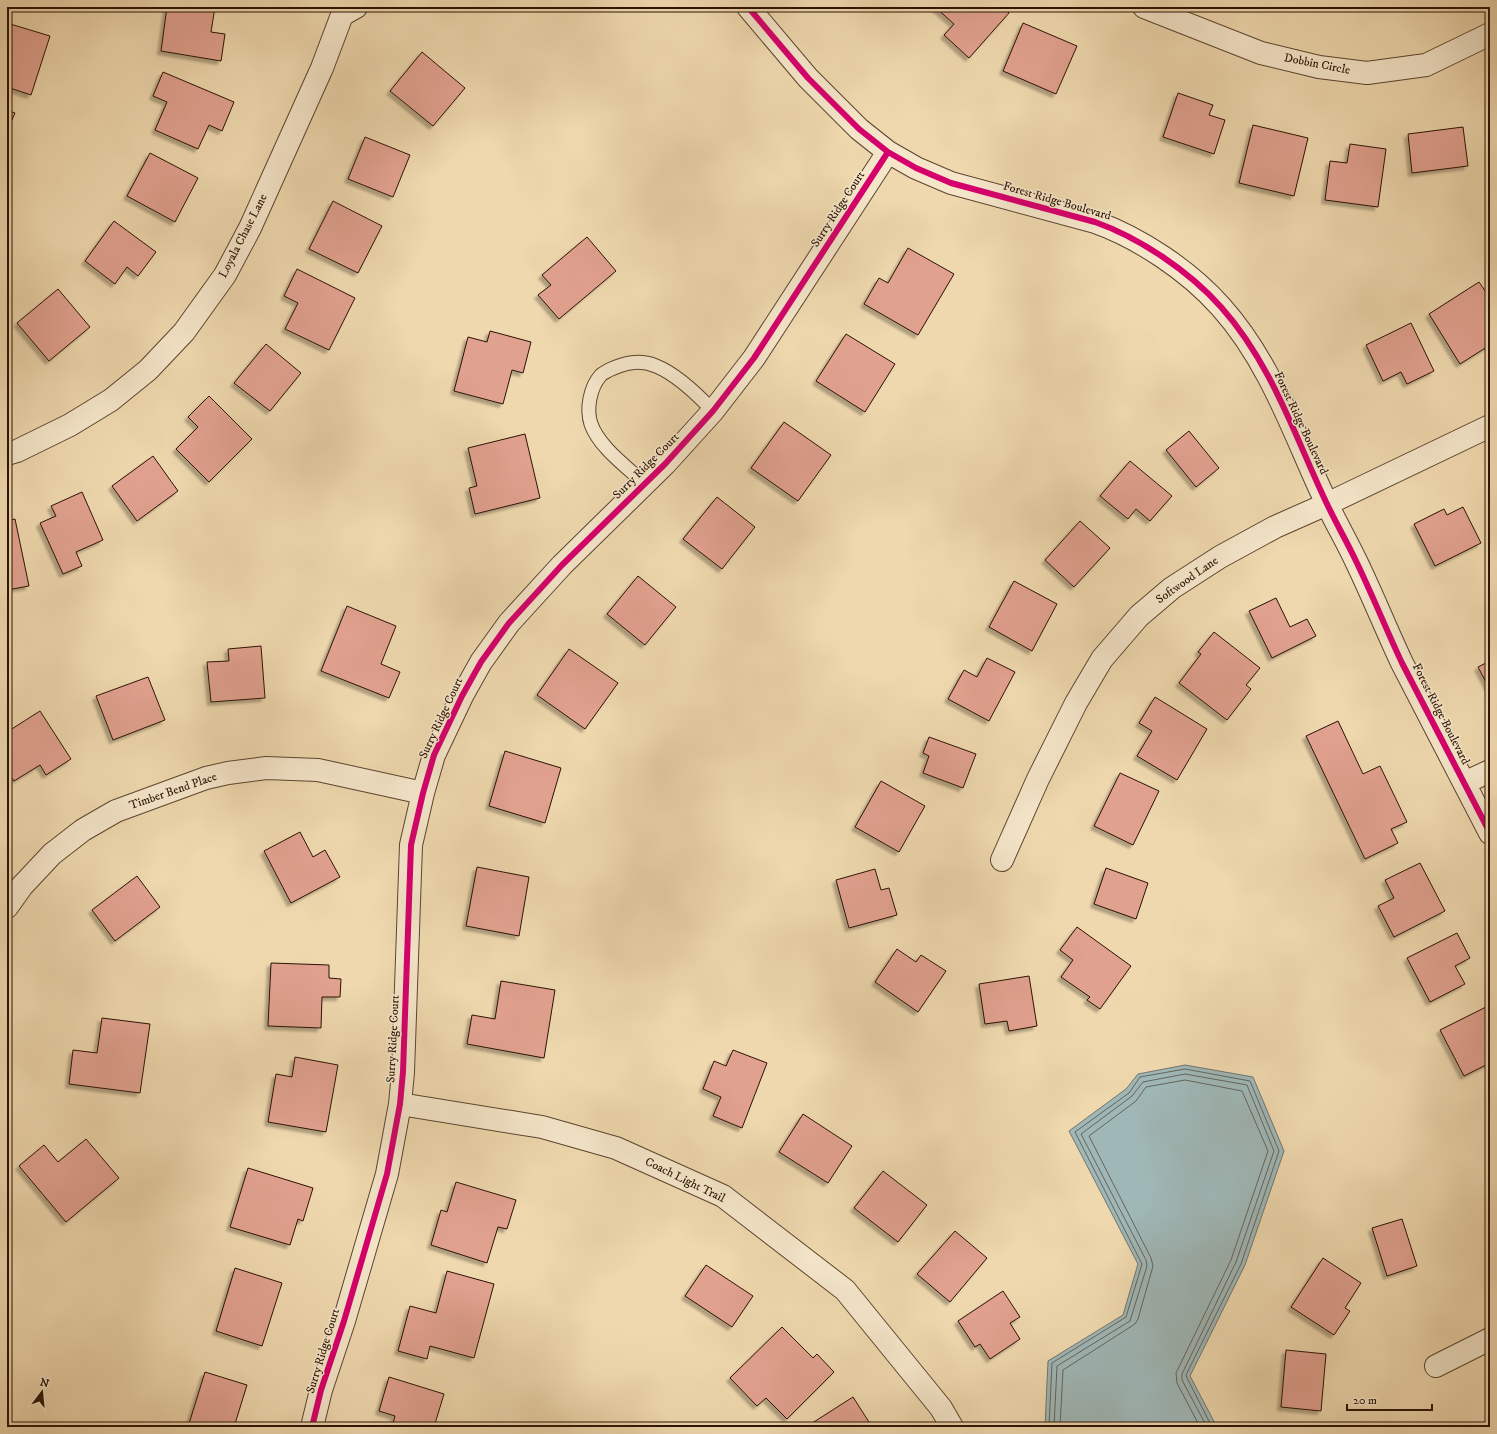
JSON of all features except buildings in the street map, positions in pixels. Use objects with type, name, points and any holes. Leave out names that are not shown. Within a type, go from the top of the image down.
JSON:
[{"type":"street","name":"Loyala Chase Lane","points":[[7,454],[17,451],[70,425],[111,400],[148,370],[184,332],[225,275],[250,228],[322,68],[342,15],[356,7]]},
{"type":"street","name":"Forest Ridge Boulevard","points":[[748,7],[808,78],[859,129],[888,152],[916,168],[951,183],[1095,222],[1115,229],[1152,249],[1188,275],[1221,306],[1245,336],[1276,389],[1327,504],[1356,561],[1402,662],[1490,833]]},
{"type":"street","name":"Dobbin Circle","points":[[1144,7],[1261,53],[1319,66],[1367,73],[1426,65],[1490,34]]},
{"type":"street","name":"Surry Ridge Court","points":[[312,1427],[387,1174],[400,1104],[403,1072],[411,845],[422,793],[434,755],[462,696],[481,662],[509,623],[562,565],[665,464],[713,411],[754,358],[888,152]]},
{"type":"street","name":"Softwood Lane","points":[[1002,860],[1038,779],[1076,703],[1102,659],[1139,616],[1172,588],[1220,556],[1275,527],[1327,504],[1490,426]]},
{"type":"street","name":"Timber Bend Place","points":[[7,907],[22,886],[52,854],[83,830],[116,811],[206,778],[228,773],[266,768],[318,770],[422,793]]},
{"type":"street","points":[[1464,783],[1490,771]]},
{"type":"street","name":"Coach Light Trail","points":[[400,1104],[542,1127],[564,1133],[616,1148],[723,1196],[845,1290],[941,1408],[952,1427]]},
{"type":"street","points":[[1436,1366],[1490,1339]]},
{"type":"lane","points":[[644,483],[602,443],[591,424],[589,407],[592,390],[601,374],[622,364],[639,362],[656,366],[675,377],[713,411]]},
{"type":"water","points":[[1185,1065],[1253,1077],[1284,1151],[1245,1265],[1190,1376],[1217,1427],[1045,1427],[1048,1361],[1123,1315],[1138,1264],[1069,1131],[1126,1089],[1138,1074]]},
{"type":"cycle path","points":[[748,7],[808,78],[859,129],[888,152],[916,168],[951,183],[1095,222],[1112,229],[1146,246],[1163,257],[1194,281],[1221,307],[1255,352],[1269,377],[1293,427],[1315,479],[1362,573],[1402,663],[1490,833]]},
{"type":"cycle path","points":[[312,1427],[321,1390],[344,1321],[387,1174],[400,1104],[403,1072],[411,845],[423,793],[434,755],[462,696],[481,662],[509,623],[562,565],[665,464],[713,411],[754,358],[888,152]]}]
